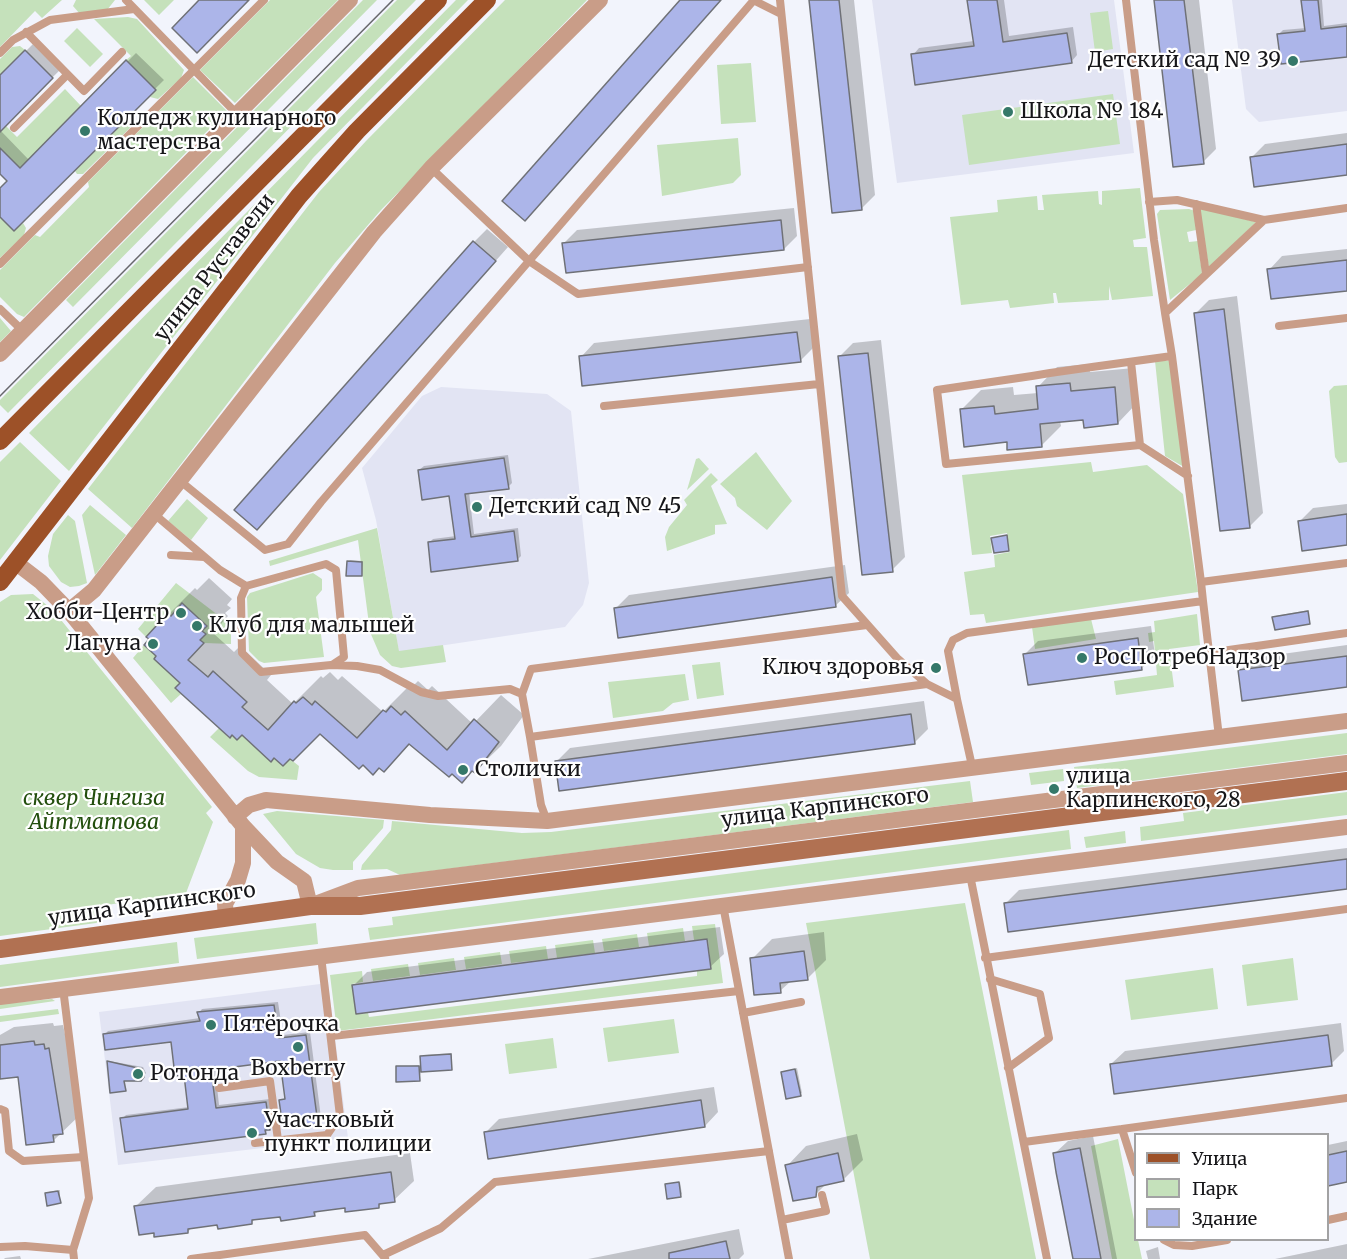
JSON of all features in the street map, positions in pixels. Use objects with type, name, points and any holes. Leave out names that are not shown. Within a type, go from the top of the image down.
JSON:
[{"type":"main road","name":"улица Руставели","points":[[0,441],[438,0]]},
{"type":"main road","name":"улица Руставели","points":[[0,582],[299,196],[357,130],[487,0]]},
{"type":"street","points":[[0,354],[350,0]]},
{"type":"street","points":[[69,611],[94,590],[374,232],[431,168],[600,0]]},
{"type":"street","points":[[15,562],[41,582],[69,611],[239,822],[277,862],[304,881],[310,906]]},
{"type":"street","points":[[226,918],[225,904],[238,880],[243,863],[239,822],[249,805],[266,800],[430,815],[547,821],[972,766],[1347,721]]},
{"type":"street","name":"улица Карпинского","points":[[310,906],[358,888],[1347,763]]},
{"type":"street","name":"улица Карпинского","points":[[0,949],[310,906],[360,906],[1347,781]]},
{"type":"street","points":[[0,997],[1347,827]]},
{"type":"lane","points":[[126,0],[237,114]]},
{"type":"lane","points":[[0,264],[264,0]]},
{"type":"lane","points":[[179,480],[265,550],[288,544],[313,510],[754,0],[781,14]]},
{"type":"lane","points":[[780,0],[842,596],[897,658],[927,684],[957,699]]},
{"type":"lane","points":[[1126,0],[1149,202],[1188,476],[1219,737]]},
{"type":"lane","points":[[0,53],[26,32],[50,20],[134,9]]},
{"type":"lane","points":[[26,32],[84,91],[122,52]]},
{"type":"lane","points":[[14,128],[68,75]]},
{"type":"lane","points":[[431,168],[529,261],[578,294],[808,267]]},
{"type":"lane","points":[[1149,202],[1177,200],[1263,220],[1347,208]]},
{"type":"lane","points":[[1196,204],[1206,274]]},
{"type":"lane","points":[[1165,313],[1263,220]]},
{"type":"lane","points":[[0,309],[23,331]]},
{"type":"lane","points":[[1279,326],[1347,318]]},
{"type":"lane","points":[[1172,356],[936,390],[946,464],[1140,445],[1188,476]]},
{"type":"lane","points":[[1131,362],[1140,445]]},
{"type":"lane","points":[[604,406],[819,384]]},
{"type":"lane","points":[[153,513],[204,557],[246,586]]},
{"type":"lane","points":[[171,555],[204,557]]},
{"type":"lane","points":[[1201,582],[1347,563]]},
{"type":"lane","points":[[246,586],[326,564],[336,570],[344,657],[331,665]]},
{"type":"lane","points":[[246,586],[241,598],[242,653],[261,672],[331,665],[380,670],[421,692],[438,696],[510,689],[522,694]]},
{"type":"lane","points":[[972,766],[948,651],[953,640],[980,630],[1203,601]]},
{"type":"lane","points":[[547,821],[541,805],[522,694],[531,669],[867,625]]},
{"type":"lane","points":[[1208,653],[1347,633]]},
{"type":"lane","points":[[530,737],[927,684]]},
{"type":"lane","points":[[970,875],[1047,1259]]},
{"type":"lane","points":[[723,905],[789,1259]]},
{"type":"lane","points":[[986,958],[1347,909]]},
{"type":"lane","points":[[255,1143],[327,1135],[340,1116],[321,955]]},
{"type":"lane","points":[[990,979],[1040,994],[1049,1038],[1008,1068]]},
{"type":"lane","points":[[0,1247],[25,1246],[74,1254],[88,1198],[63,988]]},
{"type":"lane","points":[[332,1036],[739,991]]},
{"type":"lane","points":[[743,1013],[801,1002]]},
{"type":"lane","points":[[219,1088],[270,1081],[278,1140]]},
{"type":"lane","points":[[1024,1142],[1347,1098]]},
{"type":"lane","points":[[0,1109],[5,1111],[9,1150],[23,1161],[83,1157]]},
{"type":"lane","points":[[1122,1129],[1134,1167]]},
{"type":"lane","points":[[191,1259],[366,1234],[385,1257],[441,1228],[495,1182],[769,1151]]},
{"type":"lane","points":[[782,1220],[826,1211],[822,1195]]},
{"type":"lane","points":[[1329,1220],[1347,1216]]},
{"type":"lane","points":[[1167,1241],[1174,1245],[1192,1246],[1217,1241]]},
{"type":"shaded area","name":"Школа № 184","points":[[872,0],[1114,0],[1134,153],[897,183]]},
{"type":"shaded area","name":"Детский сад № 39","points":[[1232,0],[1347,0],[1347,111],[1259,122],[1246,109]]},
{"type":"shaded area","name":"Детский сад № 45","points":[[441,387],[547,394],[571,411],[589,583],[583,605],[565,627],[399,652],[376,520],[362,468],[422,396]]},
{"type":"shaded area","points":[[328,983],[348,1138],[118,1165],[99,1012]]},
{"type":"green space","points":[[0,0],[62,0],[42,18],[35,11],[0,47]]},
{"type":"green space","points":[[76,0],[115,0],[107,10],[80,14],[73,6]]},
{"type":"green space","points":[[144,0],[174,0],[159,15]]},
{"type":"green space","points":[[270,0],[338,0],[235,103],[200,70]]},
{"type":"green space","points":[[363,0],[377,0],[73,307],[66,300]]},
{"type":"green space","points":[[397,0],[416,0],[8,413],[0,405],[0,400]]},
{"type":"green space","points":[[456,0],[468,0],[313,158],[69,471],[29,433]]},
{"type":"green space","points":[[505,0],[587,0],[381,210],[335,263],[132,528],[88,489],[319,192]]},
{"type":"green space","points":[[1108,11],[1113,49],[1095,52],[1090,13]]},
{"type":"green space","points":[[128,17],[137,19],[184,70],[181,78],[158,99],[150,97],[156,90],[126,60],[131,56],[94,19]]},
{"type":"green space","points":[[77,28],[103,54],[90,67],[64,41]]},
{"type":"green space","points":[[20,46],[25,50],[0,75],[0,59],[12,47]]},
{"type":"green space","points":[[751,63],[756,122],[721,124],[717,65]]},
{"type":"green space","points":[[193,77],[227,111],[24,317],[17,314],[0,297],[0,270],[35,235],[40,237],[89,187],[88,182]]},
{"type":"green space","points":[[65,89],[81,106],[20,168],[0,148],[0,132],[6,126],[17,137]]},
{"type":"green space","points":[[1113,94],[1120,144],[969,165],[962,115]]},
{"type":"green space","points":[[131,115],[136,121],[134,124],[83,174],[77,174],[75,171]]},
{"type":"green space","points":[[738,138],[741,175],[733,183],[662,196],[657,145]]},
{"type":"green space","points":[[1140,188],[1146,238],[1133,240],[1134,247],[1147,247],[1153,296],[1112,300],[1109,286],[1109,300],[1058,303],[1056,293],[1053,293],[1054,303],[1010,308],[1008,300],[961,305],[950,217],[998,212],[997,200],[1037,196],[1038,210],[1044,210],[1042,195],[1098,191],[1099,204],[1102,205],[1102,191]]},
{"type":"green space","points":[[1199,208],[1256,222],[1209,268]]},
{"type":"green space","points":[[1189,209],[1195,211],[1196,230],[1187,232],[1189,242],[1198,241],[1202,274],[1170,300],[1157,214],[1160,210]]},
{"type":"green space","points":[[0,217],[14,231],[23,223],[26,228],[24,235],[0,258]]},
{"type":"green space","points":[[0,318],[11,331],[0,342]]},
{"type":"green space","points":[[1155,361],[1170,361],[1184,467],[1165,456]]},
{"type":"green space","points":[[1347,385],[1347,462],[1339,463],[1335,457],[1329,391],[1334,386]]},
{"type":"green space","points":[[20,442],[61,481],[0,560],[0,462]]},
{"type":"green space","points":[[756,452],[792,501],[767,530],[737,506],[735,498],[720,484]]},
{"type":"green space","points":[[699,458],[709,469],[687,490],[696,459]]},
{"type":"green space","points":[[1091,462],[1093,472],[1147,465],[1183,494],[1198,592],[986,623],[984,614],[970,615],[964,572],[995,567],[994,555],[1010,552],[1007,533],[990,536],[992,553],[972,555],[962,475]]},
{"type":"green space","points":[[711,473],[718,480],[711,486],[727,524],[715,525],[715,534],[667,551],[665,537],[669,527],[687,505],[684,500]]},
{"type":"green space","points":[[187,499],[208,518],[191,540],[168,521]]},
{"type":"green space","points":[[90,505],[126,535],[95,575],[82,515]]},
{"type":"green space","points":[[68,515],[75,521],[87,583],[70,587],[61,582],[49,566],[48,556],[53,534]]},
{"type":"green space","points":[[377,528],[399,651],[443,645],[446,662],[401,668],[392,666],[380,655],[370,632],[358,540],[270,566],[269,561]]},
{"type":"green space","points":[[313,573],[322,579],[322,590],[316,597],[324,657],[264,663],[259,661],[249,651],[247,597],[250,593]]},
{"type":"green space","points":[[176,583],[231,625],[231,644],[204,643],[200,640],[205,635],[202,631],[207,626],[182,603],[171,616],[167,613],[146,637],[138,629]]},
{"type":"green space","name":"сквер Чингиза Айтматова","points":[[33,594],[53,610],[212,807],[206,813],[213,822],[186,893],[100,906],[101,921],[96,923],[0,936],[0,602],[11,595]]},
{"type":"green space","points":[[1197,614],[1200,645],[1169,649],[1174,687],[1116,695],[1114,681],[1157,675],[1154,641],[1149,642],[1148,633],[1155,632],[1154,621]]},
{"type":"green space","points":[[1091,619],[1096,639],[1035,649],[1032,627]]},
{"type":"green space","points":[[144,645],[156,656],[154,659],[183,680],[175,688],[181,694],[171,703],[133,658]]},
{"type":"green space","points":[[720,662],[724,695],[697,699],[692,665]]},
{"type":"green space","points":[[685,674],[689,700],[673,703],[663,711],[613,718],[608,682]]},
{"type":"green space","points":[[219,728],[229,738],[232,735],[237,740],[245,731],[271,761],[274,758],[290,759],[299,766],[297,780],[259,777],[248,771],[210,737]]},
{"type":"green space","points":[[1347,733],[1347,754],[1077,788],[1074,767]]},
{"type":"green space","points":[[1063,769],[1064,781],[1031,785],[1029,773]]},
{"type":"green space","points":[[970,781],[973,802],[400,875],[387,869],[361,870],[362,865],[391,830],[392,821],[522,833],[551,832]]},
{"type":"green space","points":[[1347,792],[1347,815],[1141,841],[1140,827],[1184,821],[1183,813]]},
{"type":"green space","points":[[277,811],[384,820],[383,828],[353,862],[353,870],[333,870],[320,868],[296,854],[263,814]]},
{"type":"green space","points":[[1069,830],[1071,849],[370,940],[368,928],[393,925],[392,917]]},
{"type":"green space","points":[[1125,831],[1126,843],[1086,848],[1084,837]]},
{"type":"green space","points":[[965,903],[1036,1259],[870,1259],[806,923]]},
{"type":"green space","points":[[316,923],[318,944],[197,959],[194,938]]},
{"type":"green space","points":[[715,924],[723,983],[337,1031],[330,975],[362,971],[363,982],[352,984],[356,1014],[368,1013],[369,1017],[697,976],[697,971],[711,969],[708,939],[694,940],[692,926]]},
{"type":"green space","points":[[683,928],[685,941],[649,946],[647,933]]},
{"type":"green space","points":[[637,934],[639,947],[604,951],[602,939]]},
{"type":"green space","points":[[593,940],[595,953],[557,958],[555,945]]},
{"type":"green space","points":[[177,942],[179,963],[0,987],[0,965]]},
{"type":"green space","points":[[546,946],[548,959],[511,963],[509,951]]},
{"type":"green space","points":[[500,952],[502,964],[466,969],[464,957]]},
{"type":"green space","points":[[454,958],[456,970],[420,975],[418,963]]},
{"type":"green space","points":[[1293,958],[1298,1000],[1247,1006],[1242,965]]},
{"type":"green space","points":[[408,964],[410,976],[373,981],[371,969]]},
{"type":"green space","points":[[1213,968],[1218,1009],[1131,1020],[1125,980]]},
{"type":"green space","points":[[52,999],[55,1001],[0,1009],[0,1004]]},
{"type":"green space","points":[[58,1009],[59,1014],[0,1022],[0,1016]]},
{"type":"green space","points":[[674,1019],[679,1053],[608,1062],[603,1028]]},
{"type":"green space","points":[[553,1038],[557,1068],[509,1074],[505,1044]]},
{"type":"green space","points":[[1118,1139],[1134,1220],[1134,1241],[1138,1241],[1142,1259],[1112,1259],[1091,1146]]},
{"type":"building","points":[[199,0],[249,0],[197,53],[172,28]]},
{"type":"building","points":[[680,0],[721,0],[525,221],[502,201]]},
{"type":"building","points":[[809,0],[839,0],[862,210],[832,213]]},
{"type":"building","points":[[967,0],[997,0],[1003,42],[1067,33],[1072,63],[915,85],[911,54],[974,46]]},
{"type":"building","points":[[1154,0],[1184,0],[1204,164],[1173,167]]},
{"type":"building","points":[[1301,0],[1318,0],[1321,29],[1347,26],[1347,57],[1281,64],[1277,34],[1305,31]]},
{"type":"building","name":"Колледж кулинарного мастерства","points":[[25,50],[53,78],[0,132],[0,75]]},
{"type":"building","name":"Колледж кулинарного мастерства","points":[[126,60],[156,90],[14,231],[0,217],[0,188],[7,181],[0,174],[0,148],[20,168]]},
{"type":"building","points":[[1347,144],[1347,175],[1254,187],[1250,157]]},
{"type":"building","points":[[781,220],[784,250],[566,273],[562,243]]},
{"type":"building","points":[[473,241],[496,261],[257,530],[234,510]]},
{"type":"building","points":[[1347,260],[1347,291],[1271,299],[1267,269]]},
{"type":"building","points":[[1224,309],[1250,528],[1220,531],[1194,313]]},
{"type":"building","points":[[797,332],[801,362],[582,386],[579,356]]},
{"type":"building","points":[[868,353],[893,572],[862,575],[838,356]]},
{"type":"building","points":[[1070,383],[1071,391],[1115,387],[1118,424],[1084,428],[1083,420],[1040,424],[1042,447],[1007,450],[1007,442],[964,447],[960,409],[994,406],[995,414],[1038,409],[1036,386]]},
{"type":"building","points":[[504,458],[509,489],[465,494],[471,537],[514,531],[518,561],[431,572],[428,542],[455,539],[449,496],[422,500],[418,470]]},
{"type":"building","points":[[1347,514],[1347,545],[1302,551],[1298,521]]},
{"type":"building","points":[[1007,535],[1009,551],[994,553],[991,538]]},
{"type":"building","points":[[347,561],[362,562],[362,576],[346,576]]},
{"type":"building","points":[[832,577],[836,607],[618,638],[614,608]]},
{"type":"building","points":[[182,603],[207,626],[202,631],[206,634],[200,640],[204,643],[188,660],[208,677],[213,671],[247,702],[242,707],[268,730],[294,701],[296,703],[303,697],[312,705],[315,701],[357,738],[383,710],[386,712],[391,706],[401,715],[405,711],[447,750],[474,719],[499,742],[475,773],[472,771],[462,783],[452,774],[449,777],[409,744],[384,772],[379,768],[373,775],[363,765],[359,769],[320,734],[293,761],[290,759],[283,766],[274,758],[271,762],[242,735],[237,740],[232,735],[230,738],[175,688],[180,683],[154,659],[156,656],[144,645],[149,639],[146,637],[168,613],[171,616]]},
{"type":"building","points":[[1308,611],[1310,624],[1275,630],[1272,617]]},
{"type":"building","name":"РосПотребНадзор","points":[[1138,638],[1142,670],[1028,685],[1023,654]]},
{"type":"building","points":[[1347,656],[1347,687],[1242,701],[1238,670]]},
{"type":"building","points":[[911,714],[915,744],[559,791],[555,761]]},
{"type":"building","points":[[1347,859],[1347,889],[1008,932],[1004,903]]},
{"type":"building","points":[[707,939],[711,969],[356,1014],[352,985]]},
{"type":"building","points":[[804,951],[808,980],[780,983],[781,993],[754,995],[750,958]]},
{"type":"building","points":[[274,1005],[279,1038],[306,1035],[318,1124],[283,1128],[279,1100],[285,1099],[280,1061],[211,1070],[216,1108],[266,1102],[270,1130],[265,1130],[266,1134],[125,1152],[120,1118],[188,1109],[184,1075],[175,1076],[171,1042],[105,1050],[103,1034],[200,1021],[197,1012]]},
{"type":"building","points":[[1328,1035],[1332,1066],[1114,1094],[1110,1064]]},
{"type":"building","points":[[34,1041],[35,1045],[44,1044],[45,1049],[49,1048],[63,1134],[53,1135],[54,1142],[26,1145],[18,1077],[0,1079],[0,1045]]},
{"type":"building","points":[[451,1054],[452,1070],[421,1072],[420,1056]]},
{"type":"building","points":[[107,1061],[142,1069],[144,1077],[141,1081],[124,1081],[126,1091],[110,1093]]},
{"type":"building","points":[[396,1066],[419,1066],[420,1081],[396,1082]]},
{"type":"building","points":[[795,1069],[801,1096],[786,1099],[781,1072]]},
{"type":"building","points":[[701,1100],[705,1127],[488,1159],[484,1132]]},
{"type":"building","points":[[1080,1148],[1101,1259],[1073,1259],[1056,1172],[1053,1153]]},
{"type":"building","points":[[1347,1151],[1347,1182],[1329,1186],[1329,1155]]},
{"type":"building","points":[[838,1153],[844,1181],[817,1187],[816,1197],[793,1201],[785,1165]]},
{"type":"building","points":[[391,1172],[395,1202],[379,1204],[379,1208],[345,1212],[345,1208],[314,1212],[315,1216],[281,1221],[280,1217],[252,1220],[252,1224],[218,1229],[217,1225],[188,1229],[188,1233],[154,1237],[154,1233],[139,1235],[134,1206]]},
{"type":"building","points":[[679,1182],[681,1197],[667,1199],[665,1184]]},
{"type":"building","points":[[58,1191],[61,1203],[47,1206],[45,1193]]},
{"type":"building","points":[[726,1241],[730,1259],[669,1259],[669,1253]]},
{"type":"tram line","points":[[0,396],[393,0]]},
{"type":"place","name":"Детский сад № 39","points":[[1293,61]]},
{"type":"place","name":"Школа № 184","points":[[1008,112]]},
{"type":"place","name":"Колледж кулинарного мастерства","points":[[85,131]]},
{"type":"place","name":"Детский сад № 45","points":[[477,507]]},
{"type":"place","name":"Хобби-Центр","points":[[181,613]]},
{"type":"place","name":"Клуб для малышей","points":[[197,626]]},
{"type":"place","name":"Лагуна","points":[[153,644]]},
{"type":"place","name":"РосПотребНадзор","points":[[1082,658]]},
{"type":"place","name":"Ключ здоровья","points":[[936,668]]},
{"type":"place","name":"Столички","points":[[463,770]]},
{"type":"place","name":"улица Карпинского, 28","points":[[1054,789]]},
{"type":"place","name":"Пятёрочка","points":[[211,1025]]},
{"type":"place","name":"Boxberry","points":[[298,1047]]},
{"type":"place","name":"Ротонда","points":[[138,1074]]},
{"type":"place","name":"Участковый пункт полиции","points":[[252,1133]]}]
